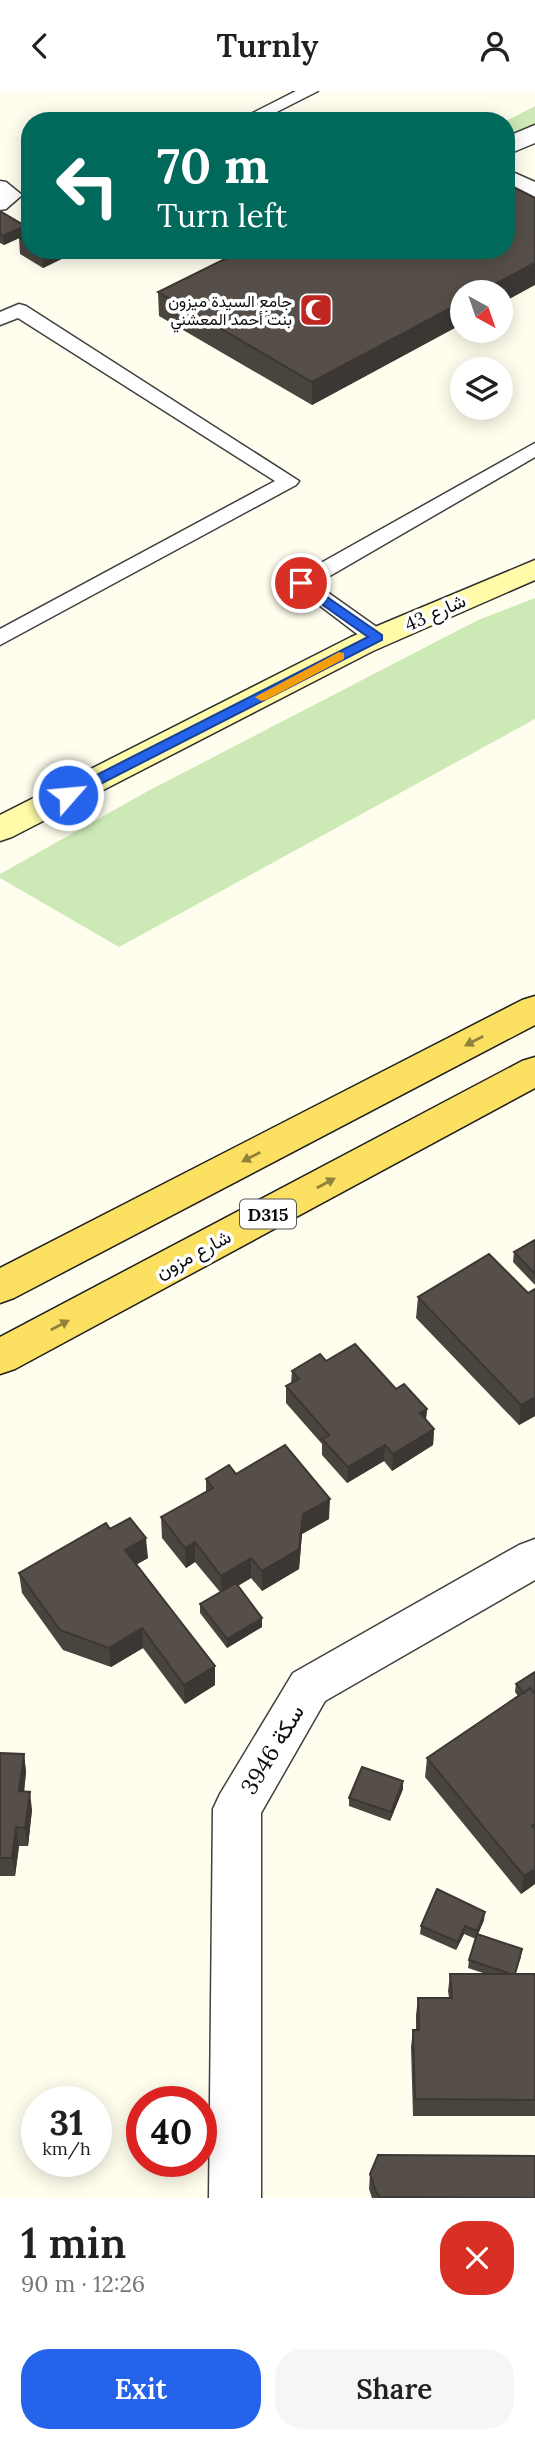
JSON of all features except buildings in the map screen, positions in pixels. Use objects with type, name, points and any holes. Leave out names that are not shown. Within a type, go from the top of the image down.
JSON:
[{"type":"main road","points":[[0,1287],[535,1009]]},
{"type":"main road","name":"شارع مزون","points":[[0,1357],[535,1071]]},
{"type":"main road","points":[[0,1266],[152,1208]]},
{"type":"street","points":[[515,143],[535,133]]},
{"type":"street","points":[[515,182],[535,192]]},
{"type":"street","name":"شارع 43","points":[[0,829],[377,638],[535,569]]},
{"type":"street","name":"سكة 3946","points":[[235,2198],[237,1809],[309,1687],[535,1558]]},
{"type":"lane","points":[[264,112],[310,91]]},
{"type":"lane","points":[[0,186],[13,195],[0,205]]},
{"type":"lane","points":[[0,319],[19,310],[289,481],[0,638]]},
{"type":"lane","points":[[377,638],[301,583],[535,449]]},
{"type":"green space","points":[[535,106],[535,125],[515,135],[515,116]]},
{"type":"green space","points":[[535,598],[535,719],[119,947],[0,878],[0,874],[148,791],[478,620]]},
{"type":"slow traffic","points":[[261,697],[339,656]]},
{"type":"place","name":"جامع السيدة ميزون بنت أحمد المعشني","points":[[316,310]]},
{"type":"route","points":[[68,795],[377,638],[301,583]]}]
